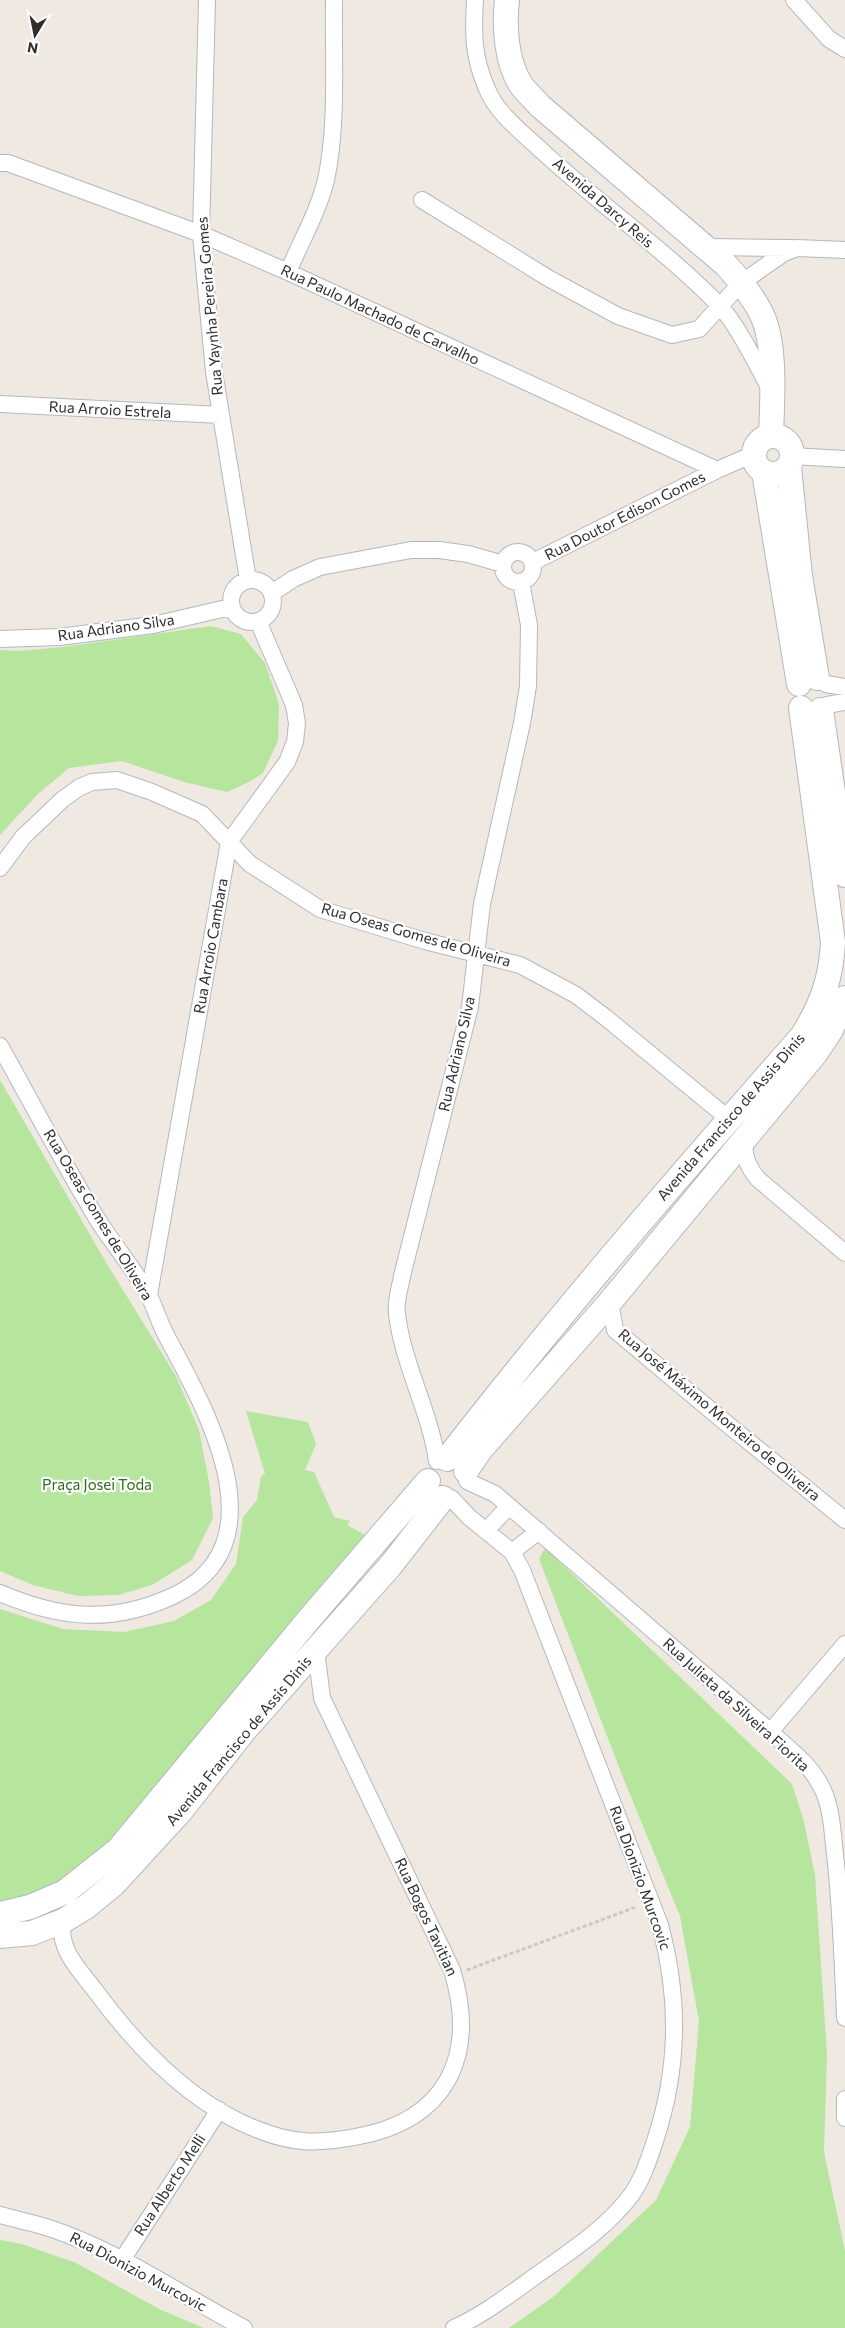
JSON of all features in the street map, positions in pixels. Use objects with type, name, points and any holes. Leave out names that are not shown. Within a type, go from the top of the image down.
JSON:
[{"type":"main road","name":"Avenida Darcy Reis","points":[[507,0],[505,15],[510,57],[521,85],[540,106],[707,247],[742,283],[761,313],[771,345],[771,436]]},
{"type":"main road","points":[[771,436],[782,438],[789,446],[790,461],[782,472],[773,475],[759,463],[757,444],[771,436]]},
{"type":"main road","name":"Avenida Francisco de Assis Dinis","points":[[790,461],[800,576],[823,695],[845,875]]},
{"type":"main road","name":"Avenida Francisco de Assis Dinis","points":[[0,1936],[32,1933],[63,1921],[86,1907],[114,1884],[180,1812],[244,1732],[390,1564],[568,1309],[803,1035],[826,990],[832,967],[833,942],[823,695],[759,463]]},
{"type":"main road","name":"Avenida Francisco de Assis Dinis","points":[[0,1914],[30,1907],[65,1892],[118,1850],[310,1618],[449,1478],[482,1449],[610,1302],[815,1054],[831,1030],[845,998]]},
{"type":"street","name":"Rua Yaynha Pereira Gomes","points":[[207,0],[201,234],[214,372],[248,580]]},
{"type":"street","points":[[288,272],[314,217],[326,180],[332,131],[334,0]]},
{"type":"street","name":"Avenida Darcy Reis","points":[[475,0],[473,37],[478,64],[488,91],[499,107],[516,127],[558,166],[670,261],[720,307],[750,353],[771,391]]},
{"type":"street","points":[[794,0],[829,40],[845,49]]},
{"type":"street","name":"Rua Paulo Machado de Carvalho","points":[[0,163],[8,163],[201,234],[288,272],[717,470]]},
{"type":"street","points":[[422,200],[548,278],[618,316],[647,328],[672,335],[699,329],[742,283],[767,264],[797,248]]},
{"type":"street","points":[[707,247],[845,250]]},
{"type":"street","name":"Rua Arroio Estrela","points":[[0,404],[220,415]]},
{"type":"street","points":[[790,461],[845,459]]},
{"type":"street","points":[[717,470],[759,463]]},
{"type":"street","name":"Rua Doutor Edison Gomes","points":[[533,562],[717,470]]},
{"type":"street","points":[[272,593],[293,579],[320,568],[411,550],[449,552],[504,564]]},
{"type":"street","points":[[518,552],[527,555],[533,562],[533,571],[529,578],[521,582],[512,581],[505,574],[504,564],[509,556],[518,552]]},
{"type":"street","points":[[248,580],[262,582],[272,593],[273,604],[268,615],[258,621],[247,622],[237,617],[231,607],[231,595],[237,585],[248,580]]},
{"type":"street","name":"Rua Adriano Silva","points":[[449,1478],[404,1348],[396,1312],[402,1276],[470,1007],[482,904],[522,722],[528,686],[529,625],[521,582]]},
{"type":"street","name":"Rua Adriano Silva","points":[[0,639],[59,637],[153,625],[231,607]]},
{"type":"street","name":"Rua Arroio Cambara","points":[[149,1295],[229,842],[287,762],[295,742],[296,722],[294,705],[258,621]]},
{"type":"street","name":"Rua Oseas Gomes de Oliveira","points":[[0,868],[23,837],[62,799],[80,787],[104,780],[117,780],[190,807],[202,814],[250,864],[320,909],[475,954],[520,965],[576,995],[596,1009],[729,1119]]},
{"type":"street","name":"Rua Oseas Gomes de Oliveira","points":[[0,1046],[96,1217],[149,1295],[158,1320],[201,1400],[215,1432],[229,1483],[230,1508],[227,1533],[219,1554],[203,1574],[186,1589],[137,1610],[94,1615],[67,1614],[42,1608],[0,1593]]},
{"type":"street","points":[[744,1138],[744,1153],[748,1166],[758,1180],[845,1253]]},
{"type":"street","name":"Rua José Máximo Monteiro de Oliveira","points":[[610,1302],[615,1330],[726,1424],[845,1520]]},
{"type":"street","name":"Rua Julieta da Silveira Fiorita","points":[[449,1478],[495,1494],[807,1765],[818,1780],[828,1806],[842,1915],[845,2018]]},
{"type":"street","name":"Rua Dionizio Murcovic","points":[[449,1478],[486,1531],[512,1552],[536,1602],[660,1925],[673,1977],[674,2039],[662,2119],[648,2163],[633,2193],[607,2221],[572,2250],[514,2292],[454,2328]]},
{"type":"street","points":[[486,1531],[509,1506]]},
{"type":"street","points":[[512,1552],[539,1531]]},
{"type":"street","points":[[770,1732],[845,1644]]},
{"type":"street","name":"Rua Bogos Tavitian","points":[[63,1921],[61,1931],[63,1946],[116,2019],[148,2054],[178,2081],[218,2110],[256,2129],[308,2143],[369,2135],[416,2116],[433,2101],[453,2070],[461,2028],[461,2003],[454,1975],[322,1698],[316,1650]]},
{"type":"street","points":[[845,2099],[845,2118]]},
{"type":"street","name":"Rua Alberto Melli","points":[[122,2260],[218,2110]]},
{"type":"street","name":"Rua Dionizio Murcovic","points":[[0,2216],[51,2228],[122,2260],[244,2328]]},
{"type":"path","points":[[454,1975],[651,1901]]},
{"type":"green space","points":[[211,626],[241,634],[265,663],[279,704],[278,741],[263,773],[227,792],[184,782],[122,761],[69,768],[38,794],[0,835],[0,650],[17,651],[63,647]]},
{"type":"green space","name":"Praça Josei Toda","points":[[0,1080],[107,1264],[176,1376],[199,1430],[209,1482],[213,1518],[192,1560],[152,1585],[118,1595],[78,1596],[33,1585],[0,1571]]},
{"type":"green space","points":[[246,1411],[308,1422],[316,1444],[305,1470],[314,1472],[334,1517],[350,1521],[347,1525],[365,1535],[252,1678],[119,1837],[53,1890],[0,1906],[0,1609],[63,1629],[124,1632],[174,1621],[211,1600],[236,1564],[243,1517],[257,1500],[261,1476],[265,1474]]},
{"type":"green space","points":[[545,1548],[792,1784],[804,1822],[815,1875],[827,2054],[824,2152],[845,2251],[845,2328],[509,2328],[553,2297],[656,2200],[690,2127],[699,2021],[680,1916],[622,1775],[539,1559]]},
{"type":"green space","points":[[0,2240],[22,2244],[76,2263],[161,2310],[204,2328],[0,2328]]}]
